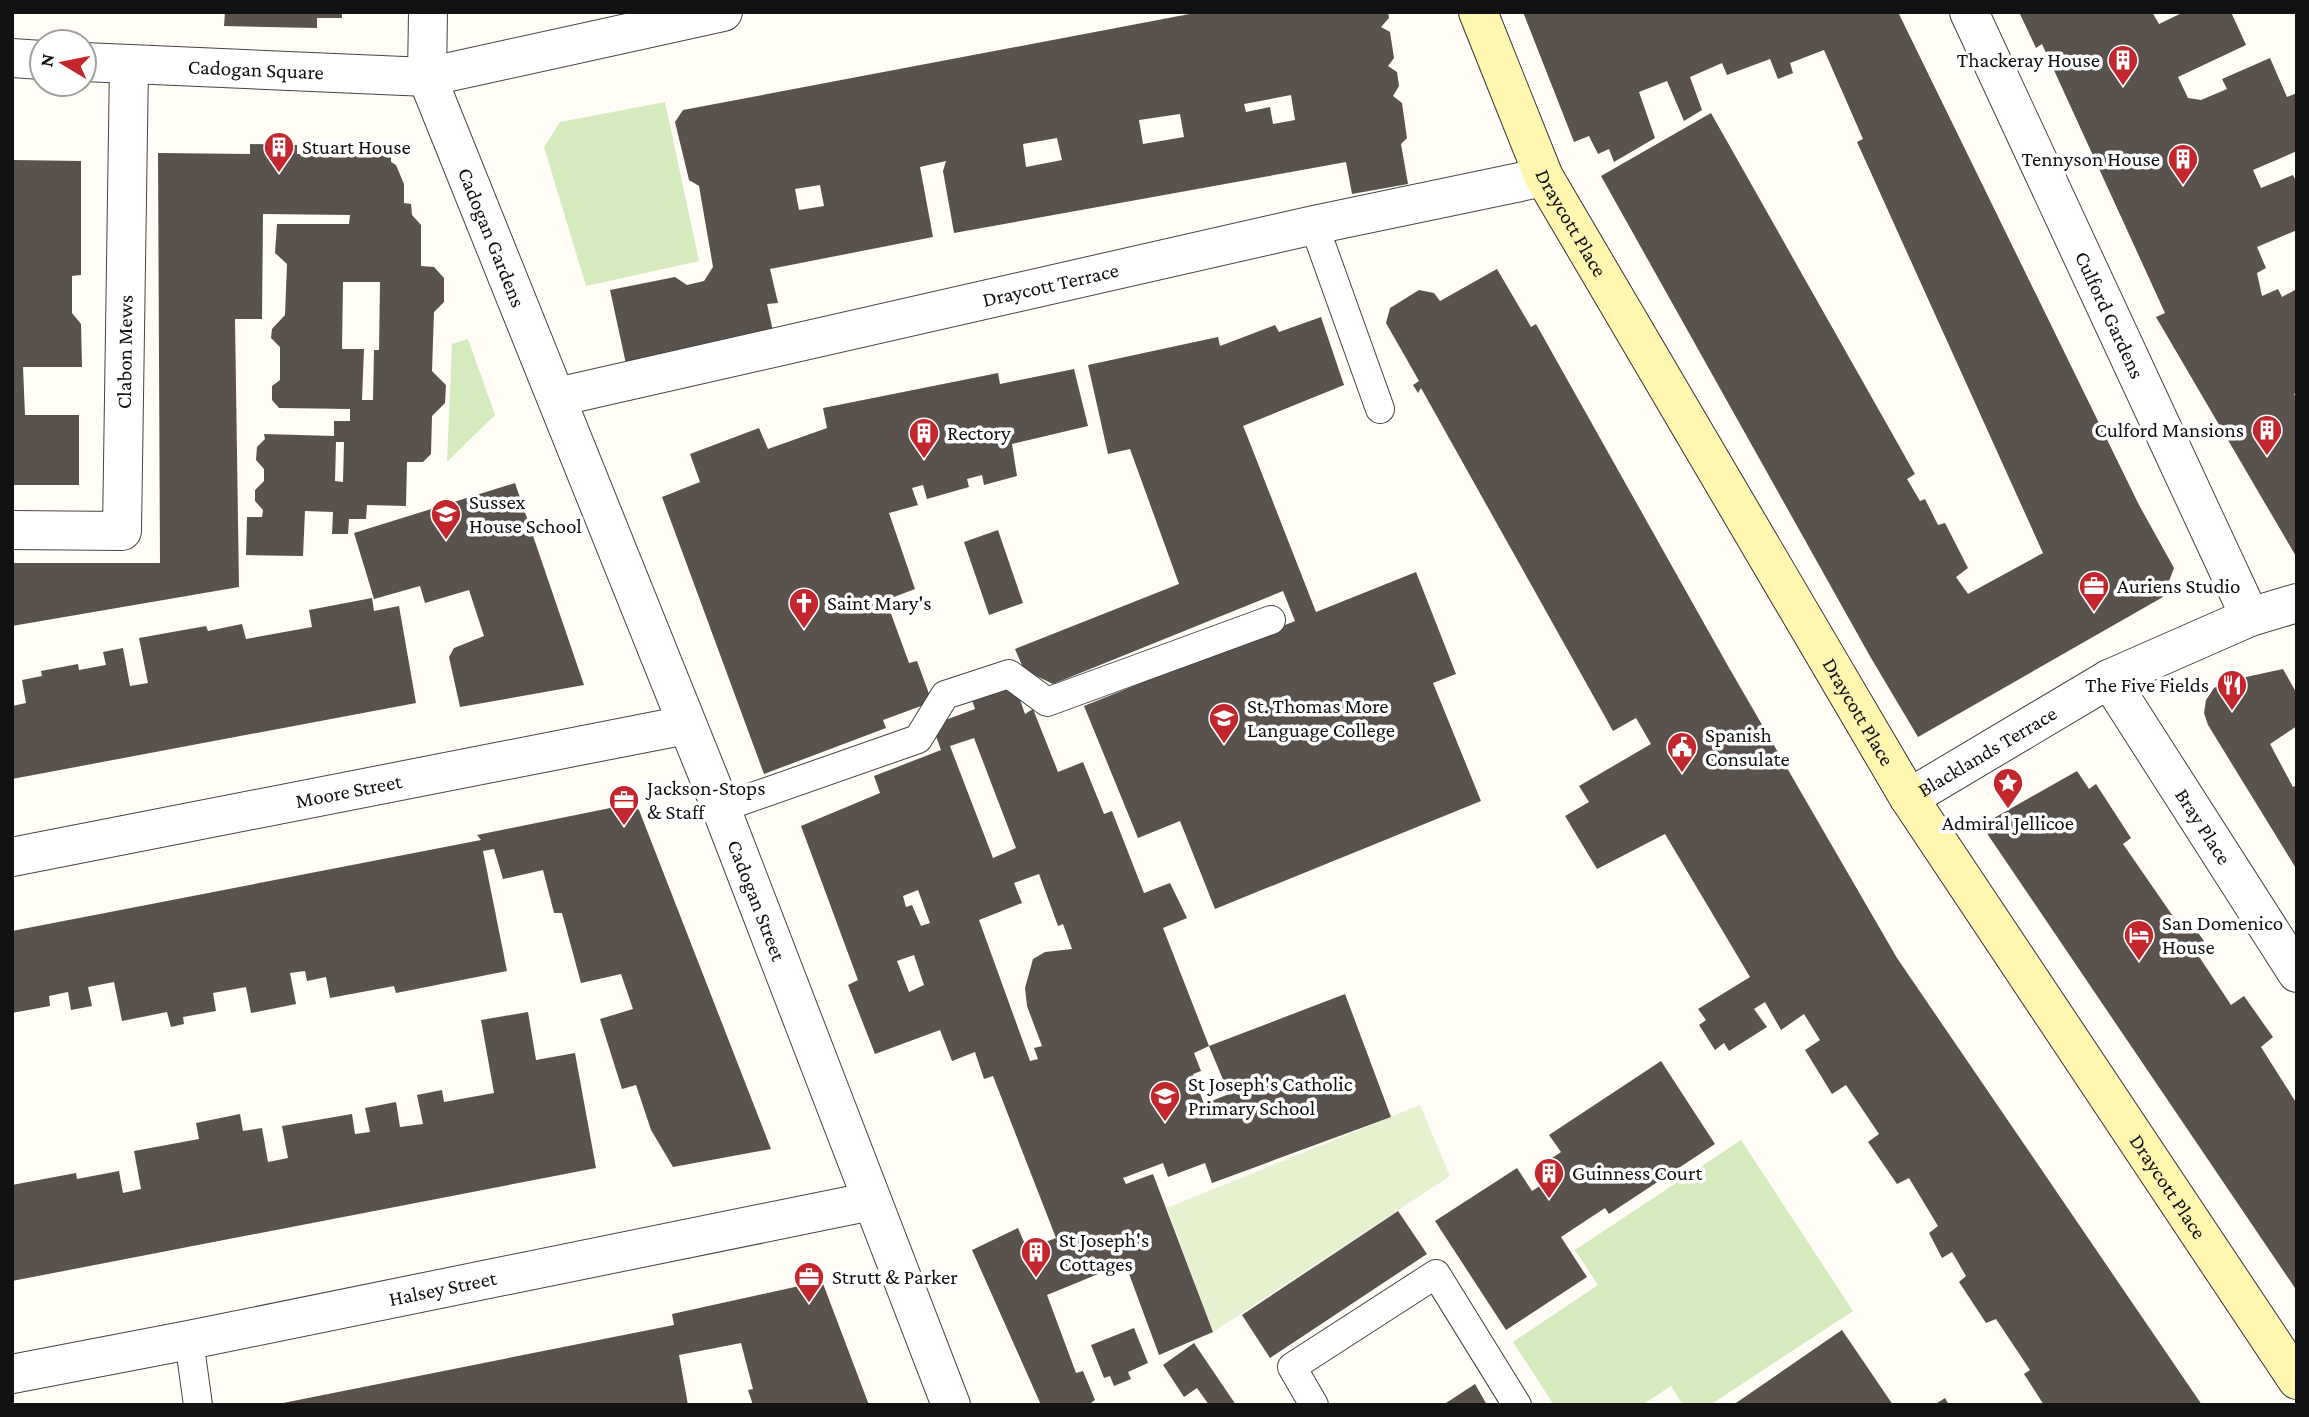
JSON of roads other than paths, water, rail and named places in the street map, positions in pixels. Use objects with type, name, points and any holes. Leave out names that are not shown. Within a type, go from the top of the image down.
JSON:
[{"type":"street","name":"Cadogan Gardens","points":[[428,12],[427,77],[556,397]]},
{"type":"street","points":[[427,77],[723,12]]},
{"type":"street","name":"Draycott Place","points":[[1478,12],[1544,177],[1909,798],[2297,1380]]},
{"type":"street","name":"Culford Gardens","points":[[1969,12],[2250,617]]},
{"type":"street","name":"Cadogan Square","points":[[98,63],[427,77]]},
{"type":"street","name":"Clabon Mews","points":[[12,530],[122,531],[130,64]]},
{"type":"street","name":"Draycott Terrace","points":[[556,397],[1314,225],[1544,177]]},
{"type":"street","name":"Cadogan Street","points":[[556,397],[685,725],[721,808],[951,1405]]},
{"type":"street","name":"Blacklands Terrace","points":[[1909,798],[2109,679],[2250,617],[2297,603]]},
{"type":"street","name":"Bray Place","points":[[2109,679],[2295,965]]},
{"type":"street","name":"Moore Street","points":[[12,857],[685,725]]},
{"type":"street","name":"Halsey Street","points":[[12,1374],[872,1201]]},
{"type":"lane","points":[[1314,225],[1380,409]]},
{"type":"lane","points":[[721,808],[918,739],[945,695],[972,685],[1009,674],[1047,702],[1271,620]]},
{"type":"lane","points":[[1314,1405],[1292,1367],[1436,1274],[1517,1405]]},
{"type":"lane","points":[[189,1340],[198,1405]]},
{"type":"place","name":"Thackeray House","points":[[2123,87]]},
{"type":"place","name":"Stuart House","points":[[279,174]]},
{"type":"place","name":"Tennyson House","points":[[2183,186]]},
{"type":"place","name":"Culford Mansions","points":[[2267,457]]},
{"type":"place","name":"Rectory","points":[[924,460]]},
{"type":"place","name":"Sussex House School","points":[[446,541]]},
{"type":"place","name":"Auriens Studio","points":[[2094,613]]},
{"type":"place","name":"Saint Mary's","points":[[804,630]]},
{"type":"place","name":"The Five Fields","points":[[2232,712]]},
{"type":"place","name":"St. Thomas More Language College","points":[[1224,745]]},
{"type":"place","name":"Spanish Consulate","points":[[1682,774]]},
{"type":"place","name":"Admiral Jellicoe","points":[[2008,810]]},
{"type":"place","name":"Jackson-Stops & Staff","points":[[624,827]]},
{"type":"place","name":"San Domenico House","points":[[2139,962]]},
{"type":"place","name":"St Joseph's Catholic Primary School","points":[[1165,1123]]},
{"type":"place","name":"Guinness Court","points":[[1549,1200]]},
{"type":"place","name":"St Joseph's Cottages","points":[[1036,1279]]},
{"type":"place","name":"Strutt & Parker","points":[[809,1304]]}]
